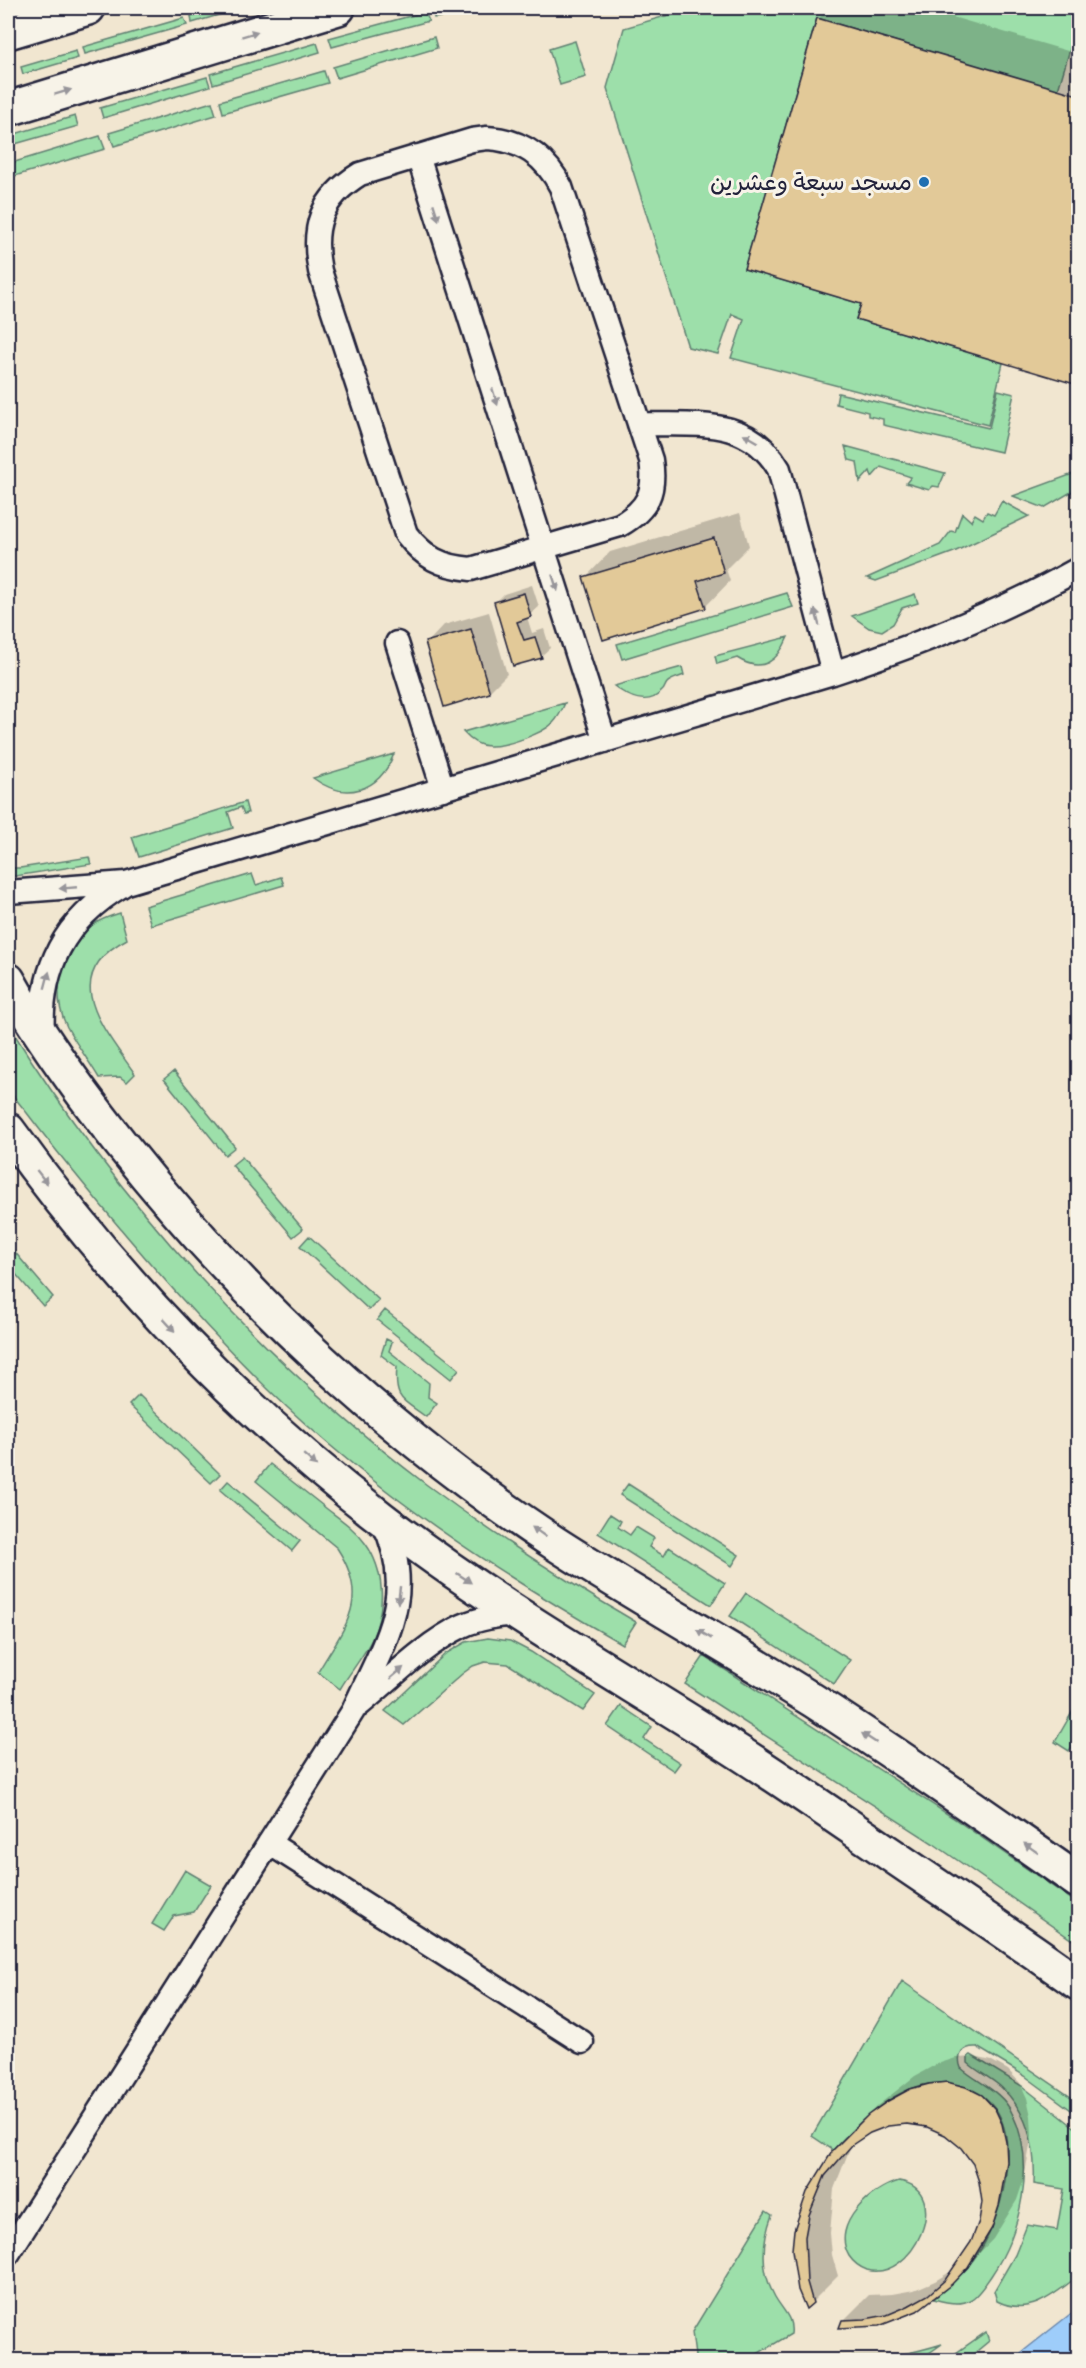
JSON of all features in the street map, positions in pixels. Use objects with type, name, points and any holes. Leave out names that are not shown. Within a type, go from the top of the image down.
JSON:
[{"type":"street","points":[[8,32],[88,8]]},
{"type":"street","points":[[8,109],[338,8]]},
{"type":"street","points":[[8,980],[43,1038],[96,1111],[144,1173],[211,1250],[281,1323],[407,1434],[478,1490],[552,1541],[814,1702],[921,1772],[1078,1881]]},
{"type":"street","points":[[8,1130],[73,1216],[168,1324],[218,1376],[271,1425],[381,1518],[516,1614],[743,1755],[1078,1983]]},
{"type":"lane","points":[[503,139],[518,143],[544,160],[561,187],[639,424],[651,460],[653,476],[651,491],[644,506],[634,517],[620,525],[471,569],[452,567],[434,560],[418,549],[406,534],[399,515],[320,271],[316,252],[316,233],[321,215],[331,198],[344,184],[360,174],[472,140],[503,139]]},
{"type":"lane","points":[[418,156],[605,741]]},
{"type":"lane","points":[[639,424],[735,430],[762,445],[779,469],[833,673]]},
{"type":"lane","points":[[8,892],[126,883],[833,673],[905,649],[975,621],[1078,569]]},
{"type":"lane","points":[[397,643],[443,789]]},
{"type":"lane","points":[[43,1038],[42,1011],[45,985],[66,935],[83,914],[126,883]]},
{"type":"lane","points":[[8,2254],[352,1711],[391,1627],[397,1606],[400,1583],[398,1561],[392,1539],[381,1518]]},
{"type":"lane","points":[[352,1711],[439,1639],[464,1626],[490,1617],[516,1614]]},
{"type":"lane","points":[[269,1843],[582,2042]]},
{"type":"green space","points":[[209,8],[242,8],[192,23],[191,16]]},
{"type":"green space","points":[[515,8],[434,18],[433,9]]},
{"type":"green space","points":[[693,8],[1078,8],[1078,22],[1058,90],[817,18],[744,269],[861,304],[856,319],[1003,363],[988,425],[731,358],[744,319],[732,314],[718,354],[688,347],[607,88],[624,28]]},
{"type":"green space","points":[[425,12],[429,21],[332,47],[329,38]]},
{"type":"green space","points":[[184,18],[187,25],[85,54],[83,47]]},
{"type":"green space","points":[[434,37],[437,48],[337,78],[333,67]]},
{"type":"green space","points":[[575,41],[586,77],[560,85],[549,49]]},
{"type":"green space","points":[[317,43],[320,52],[213,84],[210,74]]},
{"type":"green space","points":[[76,51],[78,58],[23,74],[21,67]]},
{"type":"green space","points":[[324,71],[328,83],[223,113],[220,101]]},
{"type":"green space","points":[[207,77],[210,86],[103,118],[100,108]]},
{"type":"green space","points":[[212,102],[216,115],[114,146],[109,133]]},
{"type":"green space","points":[[75,116],[78,126],[8,146],[8,136]]},
{"type":"green space","points":[[100,136],[105,149],[8,178],[8,164]]},
{"type":"green space","points":[[998,390],[1014,394],[1001,452],[883,425],[883,419],[868,416],[868,412],[836,404],[838,393],[989,428]]},
{"type":"green space","points":[[845,446],[945,473],[939,487],[933,486],[929,490],[906,483],[911,477],[881,467],[872,477],[870,471],[860,482],[857,462],[849,460]]},
{"type":"green space","points":[[1078,472],[1078,488],[1044,508],[1013,496]]},
{"type":"green space","points":[[1002,501],[1029,516],[954,552],[876,581],[867,578],[940,545],[951,531],[955,532],[962,513],[971,521],[975,514],[983,519],[987,512],[994,515]]},
{"type":"green space","points":[[787,593],[793,607],[622,659],[617,644]]},
{"type":"green space","points":[[915,594],[918,603],[902,608],[893,624],[882,631],[869,628],[852,616]]},
{"type":"green space","points":[[788,637],[779,653],[761,665],[746,663],[737,658],[717,664],[715,656]]},
{"type":"green space","points":[[682,667],[684,675],[668,682],[663,690],[651,699],[632,697],[614,686]]},
{"type":"green space","points":[[565,703],[557,718],[548,727],[515,742],[487,746],[472,740],[463,732]]},
{"type":"green space","points":[[394,754],[380,777],[360,789],[337,790],[313,778]]},
{"type":"green space","points":[[245,802],[248,813],[244,814],[241,807],[228,812],[233,828],[139,857],[132,837]]},
{"type":"green space","points":[[89,857],[91,864],[15,876],[8,875],[8,868]]},
{"type":"green space","points":[[252,874],[256,885],[281,877],[284,885],[151,925],[145,906]]},
{"type":"green space","points":[[120,913],[127,939],[106,954],[94,970],[90,987],[100,1022],[135,1074],[127,1082],[120,1077],[99,1078],[67,1027],[59,1000],[61,972],[72,947],[91,926]]},
{"type":"green space","points":[[8,1024],[51,1090],[145,1215],[250,1331],[366,1437],[427,1485],[478,1522],[582,1590],[636,1622],[622,1644],[482,1559],[393,1496],[309,1427],[246,1367],[137,1248],[12,1094],[6,1075]]},
{"type":"green space","points":[[174,1071],[235,1147],[225,1155],[164,1079]]},
{"type":"green space","points":[[242,1157],[303,1229],[293,1237],[232,1165]]},
{"type":"green space","points":[[309,1236],[379,1300],[369,1310],[300,1246]]},
{"type":"green space","points":[[8,1244],[53,1297],[43,1306],[8,1265]]},
{"type":"green space","points":[[385,1310],[459,1369],[451,1379],[377,1320]]},
{"type":"green space","points":[[386,1339],[392,1342],[389,1351],[429,1383],[428,1397],[437,1403],[426,1417],[401,1398],[397,1386],[397,1367],[381,1355]]},
{"type":"green space","points":[[139,1395],[220,1474],[211,1483],[129,1405]]},
{"type":"green space","points":[[270,1464],[361,1538],[372,1554],[380,1577],[381,1603],[377,1627],[365,1652],[340,1689],[318,1672],[345,1626],[350,1612],[353,1598],[347,1566],[337,1548],[256,1481]]},
{"type":"green space","points":[[228,1481],[300,1541],[292,1551],[220,1490]]},
{"type":"green space","points":[[628,1484],[739,1555],[732,1566],[620,1495]]},
{"type":"green space","points":[[610,1514],[621,1521],[618,1527],[630,1535],[636,1527],[654,1538],[649,1547],[664,1556],[669,1547],[725,1583],[711,1605],[598,1533]]},
{"type":"green space","points":[[746,1593],[850,1660],[834,1684],[730,1616]]},
{"type":"green space","points":[[488,1638],[510,1641],[531,1652],[595,1695],[583,1711],[508,1664],[485,1662],[473,1666],[462,1674],[404,1725],[385,1711],[445,1654],[466,1642]]},
{"type":"green space","points":[[704,1656],[952,1817],[1078,1904],[1078,1944],[934,1844],[685,1684]]},
{"type":"green space","points":[[1078,1702],[1078,1741],[1069,1751],[1055,1742]]},
{"type":"green space","points":[[621,1706],[652,1727],[644,1739],[680,1763],[674,1771],[607,1726]]},
{"type":"green space","points":[[185,1870],[211,1885],[194,1912],[174,1916],[164,1931],[152,1924]]},
{"type":"green space","points":[[902,1981],[1078,2102],[1078,2115],[1025,2076],[977,2047],[968,2048],[960,2055],[961,2068],[996,2093],[1008,2105],[1020,2133],[1024,2175],[1017,2218],[1002,2258],[979,2292],[970,2300],[962,2303],[934,2299],[971,2263],[989,2235],[996,2218],[1007,2159],[1002,2123],[995,2108],[978,2093],[963,2086],[939,2083],[921,2085],[904,2092],[872,2112],[833,2150],[812,2136]]},
{"type":"green space","points":[[971,2055],[1022,2086],[1078,2130],[1078,2276],[1060,2290],[1030,2305],[1020,2307],[997,2301],[994,2291],[1015,2255],[1027,2225],[1057,2230],[1064,2189],[1034,2184],[1034,2158],[1025,2121],[1019,2109],[1002,2088],[968,2063],[968,2057]]},
{"type":"green space","points":[[899,2181],[916,2188],[924,2201],[925,2217],[921,2234],[912,2250],[899,2263],[884,2270],[867,2270],[856,2264],[849,2256],[845,2244],[845,2232],[849,2220],[866,2199]]},
{"type":"green space","points":[[766,2211],[772,2215],[766,2236],[764,2256],[767,2277],[775,2297],[789,2319],[791,2334],[747,2360],[692,2360],[695,2356],[692,2332]]},
{"type":"green space","points":[[986,2332],[989,2341],[966,2360],[946,2360]]},
{"type":"green space","points":[[942,2344],[919,2360],[793,2360],[819,2356],[884,2357]]},
{"type":"water","points":[[1078,2308],[1078,2360],[1012,2360]]},
{"type":"building","name":"مسجد سبعة وعشرين","points":[[817,18],[1078,95],[1078,385],[856,319],[861,304],[744,269]]},
{"type":"building","points":[[714,538],[724,573],[697,581],[706,608],[603,640],[583,577]]},
{"type":"building","points":[[524,593],[531,617],[517,622],[524,640],[535,637],[542,658],[513,666],[494,602]]},
{"type":"building","points":[[471,629],[490,693],[444,707],[425,642]]},
{"type":"building","points":[[947,2082],[966,2087],[982,2095],[995,2109],[1002,2124],[1007,2162],[999,2206],[992,2228],[968,2267],[952,2284],[917,2311],[879,2326],[839,2328],[842,2320],[887,2315],[928,2295],[945,2280],[971,2242],[979,2221],[982,2202],[973,2164],[961,2148],[945,2135],[927,2127],[907,2124],[888,2126],[870,2133],[852,2145],[825,2176],[809,2215],[805,2237],[807,2282],[813,2303],[806,2309],[798,2290],[792,2250],[794,2230],[807,2192],[833,2150],[868,2115],[888,2101],[910,2089]]},
{"type":"place","name":"مسجد سبعة وعشرين","points":[[924,182]]}]
